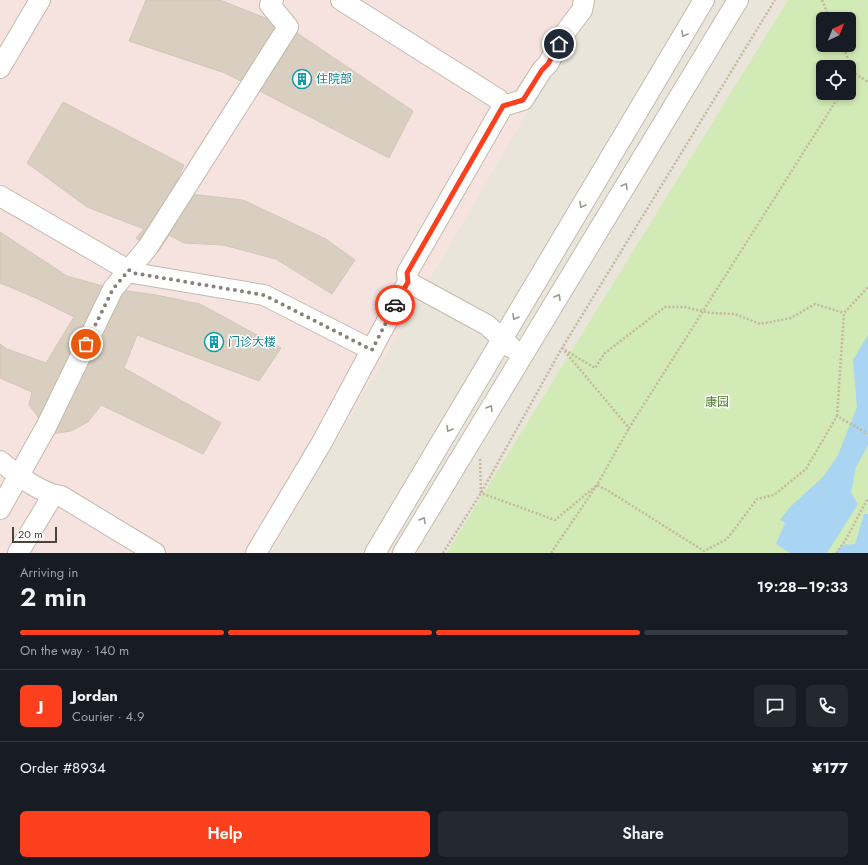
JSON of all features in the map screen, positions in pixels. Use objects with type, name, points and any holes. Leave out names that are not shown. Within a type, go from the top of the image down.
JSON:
[{"type":"street","points":[[0,68],[40,0]]},
{"type":"street","points":[[0,509],[46,427],[113,289],[148,247],[288,27],[270,5],[273,0]]},
{"type":"street","points":[[341,0],[498,99],[503,106]]},
{"type":"street","points":[[256,553],[321,444],[408,282],[407,273],[503,106],[523,100],[542,70],[548,64],[564,34],[582,10],[584,0]]},
{"type":"street","points":[[375,553],[704,0]]},
{"type":"street","points":[[403,553],[738,0]]},
{"type":"street","points":[[0,196],[133,273],[264,295],[372,350]]},
{"type":"street","points":[[408,282],[487,325],[521,357]]},
{"type":"street","points":[[0,461],[19,477],[53,495],[61,496],[151,552]]},
{"type":"street","points":[[18,553],[53,495]]},
{"type":"path","points":[[443,553],[481,493],[562,348],[775,0]]},
{"type":"path","points":[[822,0],[827,12]]},
{"type":"path","points":[[856,74],[868,82]]},
{"type":"path","points":[[551,553],[597,485],[629,428],[702,310],[837,100]]},
{"type":"path","points":[[597,485],[608,490],[704,552],[727,539],[757,499],[774,495],[806,469],[837,416],[844,313],[868,287]]},
{"type":"path","points":[[562,348],[595,368],[605,353],[665,307],[684,307],[711,312],[735,314],[760,324],[791,318],[815,304],[844,313]]},
{"type":"path","points":[[562,348],[629,428]]},
{"type":"path","points":[[837,416],[868,434]]},
{"type":"path","points":[[480,457],[481,493]]},
{"type":"path","points":[[481,493],[555,520],[597,485]]},
{"type":"path","points":[[836,553],[845,540],[868,498]]},
{"type":"shaded area","points":[[0,0],[868,0],[868,553],[0,553]]},
{"type":"shaded area","points":[[0,0],[592,0],[271,553],[0,553]]},
{"type":"green space","name":"康园","points":[[788,0],[868,0],[868,553],[447,553]]},
{"type":"water","points":[[868,335],[868,445],[856,467],[851,493],[858,504],[827,553],[790,553],[776,544],[785,523],[780,520],[789,508],[824,476],[838,455],[857,407],[853,360]]},
{"type":"water","points":[[864,514],[868,514],[868,553],[836,553],[842,545],[855,544]]},
{"type":"building","name":"住院部","points":[[146,0],[220,0],[288,27],[413,111],[389,158],[225,73],[129,41]]},
{"type":"building","points":[[63,102],[184,165],[174,188],[190,194],[243,200],[326,239],[355,260],[332,294],[276,259],[223,245],[184,243],[169,235],[158,252],[148,247],[136,238],[144,229],[87,207],[27,163]]},
{"type":"building","name":"门诊大楼","points":[[0,232],[67,276],[113,289],[156,295],[200,304],[281,348],[259,381],[137,335],[124,368],[221,423],[203,454],[101,405],[88,422],[71,431],[51,434],[29,405],[32,392],[0,378],[0,344],[7,349],[46,363],[74,317],[36,298],[0,283]]},
{"type":"way so far","points":[[86,344],[113,289],[129,270],[133,273],[264,295],[372,350],[395,305]]},
{"type":"place","name":"住院部","points":[[302,79]]},
{"type":"place","name":"门诊大楼","points":[[214,342]]},
{"type":"route","points":[[395,305],[408,282],[407,273],[503,106],[523,100],[542,70],[548,64],[559,44]]}]
